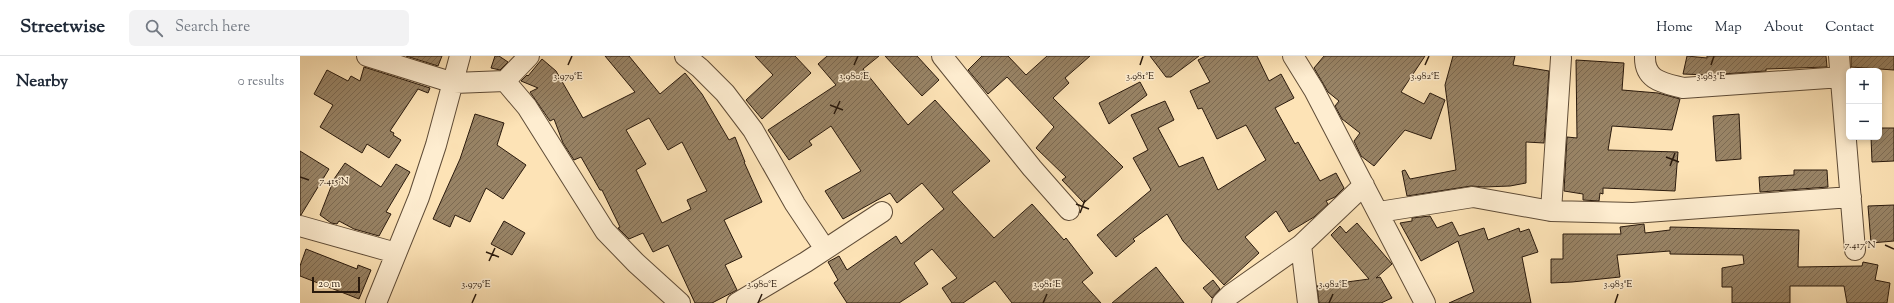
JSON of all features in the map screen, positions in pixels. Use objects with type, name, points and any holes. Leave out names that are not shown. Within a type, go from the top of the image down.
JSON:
[{"type":"street","points":[[367,56],[454,83],[505,81],[529,56]]},
{"type":"street","points":[[376,303],[419,197],[436,145],[454,83],[460,56]]},
{"type":"street","points":[[685,56],[700,68],[725,93],[753,130],[795,204],[825,249]]},
{"type":"street","points":[[942,56],[1032,168],[1069,210]]},
{"type":"street","points":[[1645,56],[1646,72],[1650,76],[1663,82],[1684,88],[1842,77]]},
{"type":"street","points":[[1839,56],[1842,77],[1855,250]]},
{"type":"street","points":[[1296,57],[1425,303]]},
{"type":"street","points":[[1551,211],[1561,58]]},
{"type":"street","points":[[505,81],[527,107],[605,231],[636,263],[680,303]]},
{"type":"street","points":[[1222,303],[1230,295],[1301,245],[1364,185]]},
{"type":"street","points":[[1378,212],[1473,197],[1551,211],[1633,213],[1851,197]]},
{"type":"street","points":[[737,303],[882,212]]},
{"type":"street","points":[[300,226],[396,254]]},
{"type":"street","points":[[1301,245],[1308,303]]},
{"type":"building","points":[[406,56],[442,56],[438,66]]},
{"type":"building","points":[[495,56],[499,56],[508,62],[500,70],[491,68]]},
{"type":"building","points":[[605,56],[629,56],[660,94],[685,73],[702,94],[729,140],[735,137],[744,162],[762,202],[724,220],[742,257],[725,265],[737,290],[712,303],[695,303],[668,245],[653,252],[643,233],[629,239],[618,228],[620,227],[602,190],[600,190],[581,157],[574,160],[563,143],[554,119],[550,121],[530,92],[538,88],[521,81],[527,75],[528,76],[542,59],[556,71],[583,118],[635,92]],"holes":[[[649,118],[668,150],[682,142],[707,191],[687,200],[691,209],[662,223],[636,170],[646,164],[626,130]]]},
{"type":"building","points":[[755,56],[795,56],[811,73],[762,119],[746,100],[773,75]]},
{"type":"building","points":[[827,56],[879,56],[863,69],[908,125],[935,100],[990,161],[952,192],[994,238],[1032,204],[1064,240],[1066,238],[1093,273],[1082,282],[1101,303],[1012,303],[995,281],[963,303],[952,303],[942,288],[957,278],[932,249],[914,263],[928,284],[899,303],[847,303],[834,283],[838,280],[828,262],[839,256],[847,270],[896,236],[901,244],[944,209],[922,183],[897,203],[890,193],[843,219],[825,191],[861,171],[831,126],[809,141],[812,145],[789,160],[768,130],[836,85],[818,64]]},
{"type":"building","points":[[885,56],[917,56],[939,80],[922,96]]},
{"type":"building","points":[[982,56],[1008,56],[1026,75],[1047,56],[1090,56],[1065,78],[1069,83],[1053,98],[1123,167],[1084,203],[1062,180],[1066,177],[1036,148],[1054,127],[1007,77],[988,94],[968,70]]},
{"type":"building","points":[[1150,56],[1199,56],[1171,77],[1166,77]]},
{"type":"building","points":[[1206,56],[1257,56],[1269,81],[1281,74],[1294,98],[1275,108],[1295,144],[1298,142],[1320,181],[1336,173],[1344,188],[1335,197],[1326,201],[1328,204],[1314,217],[1289,232],[1276,211],[1245,237],[1259,253],[1224,285],[1183,241],[1167,214],[1133,239],[1135,241],[1116,257],[1097,235],[1151,190],[1133,158],[1148,150],[1131,115],[1165,101],[1174,120],[1158,128],[1179,167],[1203,157],[1218,190],[1266,160],[1246,125],[1217,139],[1202,108],[1198,109],[1190,91],[1210,82],[1198,60]]},
{"type":"building","points":[[1324,56],[1425,56],[1401,92],[1424,104],[1430,93],[1445,100],[1431,139],[1405,130],[1374,166],[1361,156],[1354,141],[1360,133],[1342,119],[1335,106],[1339,101],[1328,92],[1314,68]]},
{"type":"building","points":[[1453,56],[1515,56],[1513,65],[1549,71],[1544,143],[1526,142],[1526,183],[1510,186],[1471,186],[1407,196],[1402,171],[1405,170],[1410,179],[1456,170],[1445,85]]},
{"type":"building","points":[[1687,56],[1707,58],[1707,56],[1826,56],[1827,67],[1766,69],[1766,71],[1708,75],[1683,74]]},
{"type":"building","points":[[1851,56],[1894,56],[1894,70],[1851,67]]},
{"type":"building","points":[[1576,60],[1624,63],[1622,90],[1658,93],[1680,99],[1672,130],[1612,126],[1608,150],[1678,152],[1675,191],[1603,188],[1603,194],[1600,193],[1599,201],[1583,200],[1583,194],[1564,191],[1567,137],[1577,138]]},
{"type":"building","points":[[364,67],[430,88],[428,93],[418,89],[390,131],[401,140],[389,158],[367,144],[362,153],[320,127],[333,105],[314,94],[327,70],[348,81],[351,76],[360,81]]},
{"type":"building","points":[[1140,82],[1147,95],[1109,124],[1099,103]]},
{"type":"building","points":[[475,114],[504,123],[497,145],[526,165],[503,199],[486,188],[470,222],[455,215],[450,227],[433,219],[460,159]]},
{"type":"building","points":[[1739,114],[1741,159],[1716,161],[1713,116]]},
{"type":"building","points":[[1882,128],[1894,128],[1894,161],[1872,162],[1871,140],[1882,140]]},
{"type":"building","points":[[300,151],[329,169],[301,215],[300,215]]},
{"type":"building","points":[[345,163],[381,187],[396,164],[410,172],[386,212],[391,214],[379,236],[354,229],[339,221],[337,224],[331,223],[320,215],[334,179]]},
{"type":"building","points":[[1794,170],[1827,170],[1828,187],[1760,192],[1759,177],[1794,175]]},
{"type":"building","points":[[1894,205],[1894,241],[1871,243],[1868,206]]},
{"type":"building","points":[[1430,216],[1437,228],[1452,222],[1459,236],[1484,228],[1488,240],[1519,228],[1520,232],[1529,229],[1538,252],[1522,257],[1531,303],[1449,303],[1474,292],[1458,241],[1421,261],[1400,223],[1412,221],[1412,218]]},
{"type":"building","points":[[504,221],[525,233],[512,255],[491,244]]},
{"type":"building","points":[[1357,223],[1392,264],[1376,278],[1380,277],[1392,298],[1381,303],[1319,303],[1317,286],[1369,279],[1331,235],[1340,226],[1346,233]]},
{"type":"building","points":[[1644,224],[1645,233],[1670,230],[1670,227],[1799,230],[1798,267],[1862,266],[1863,262],[1878,265],[1875,280],[1890,283],[1887,303],[1847,303],[1844,286],[1790,286],[1790,303],[1732,303],[1732,287],[1722,287],[1722,268],[1744,264],[1743,255],[1670,254],[1670,251],[1617,255],[1620,277],[1551,283],[1551,259],[1563,259],[1563,234],[1621,234],[1620,227]]},
{"type":"building","points":[[306,249],[357,269],[358,265],[371,270],[359,299],[300,276],[300,266]]},
{"type":"building","points":[[1156,267],[1184,303],[1112,303],[1136,283]]},
{"type":"building","points":[[1213,280],[1220,289],[1212,298],[1203,288]]}]
